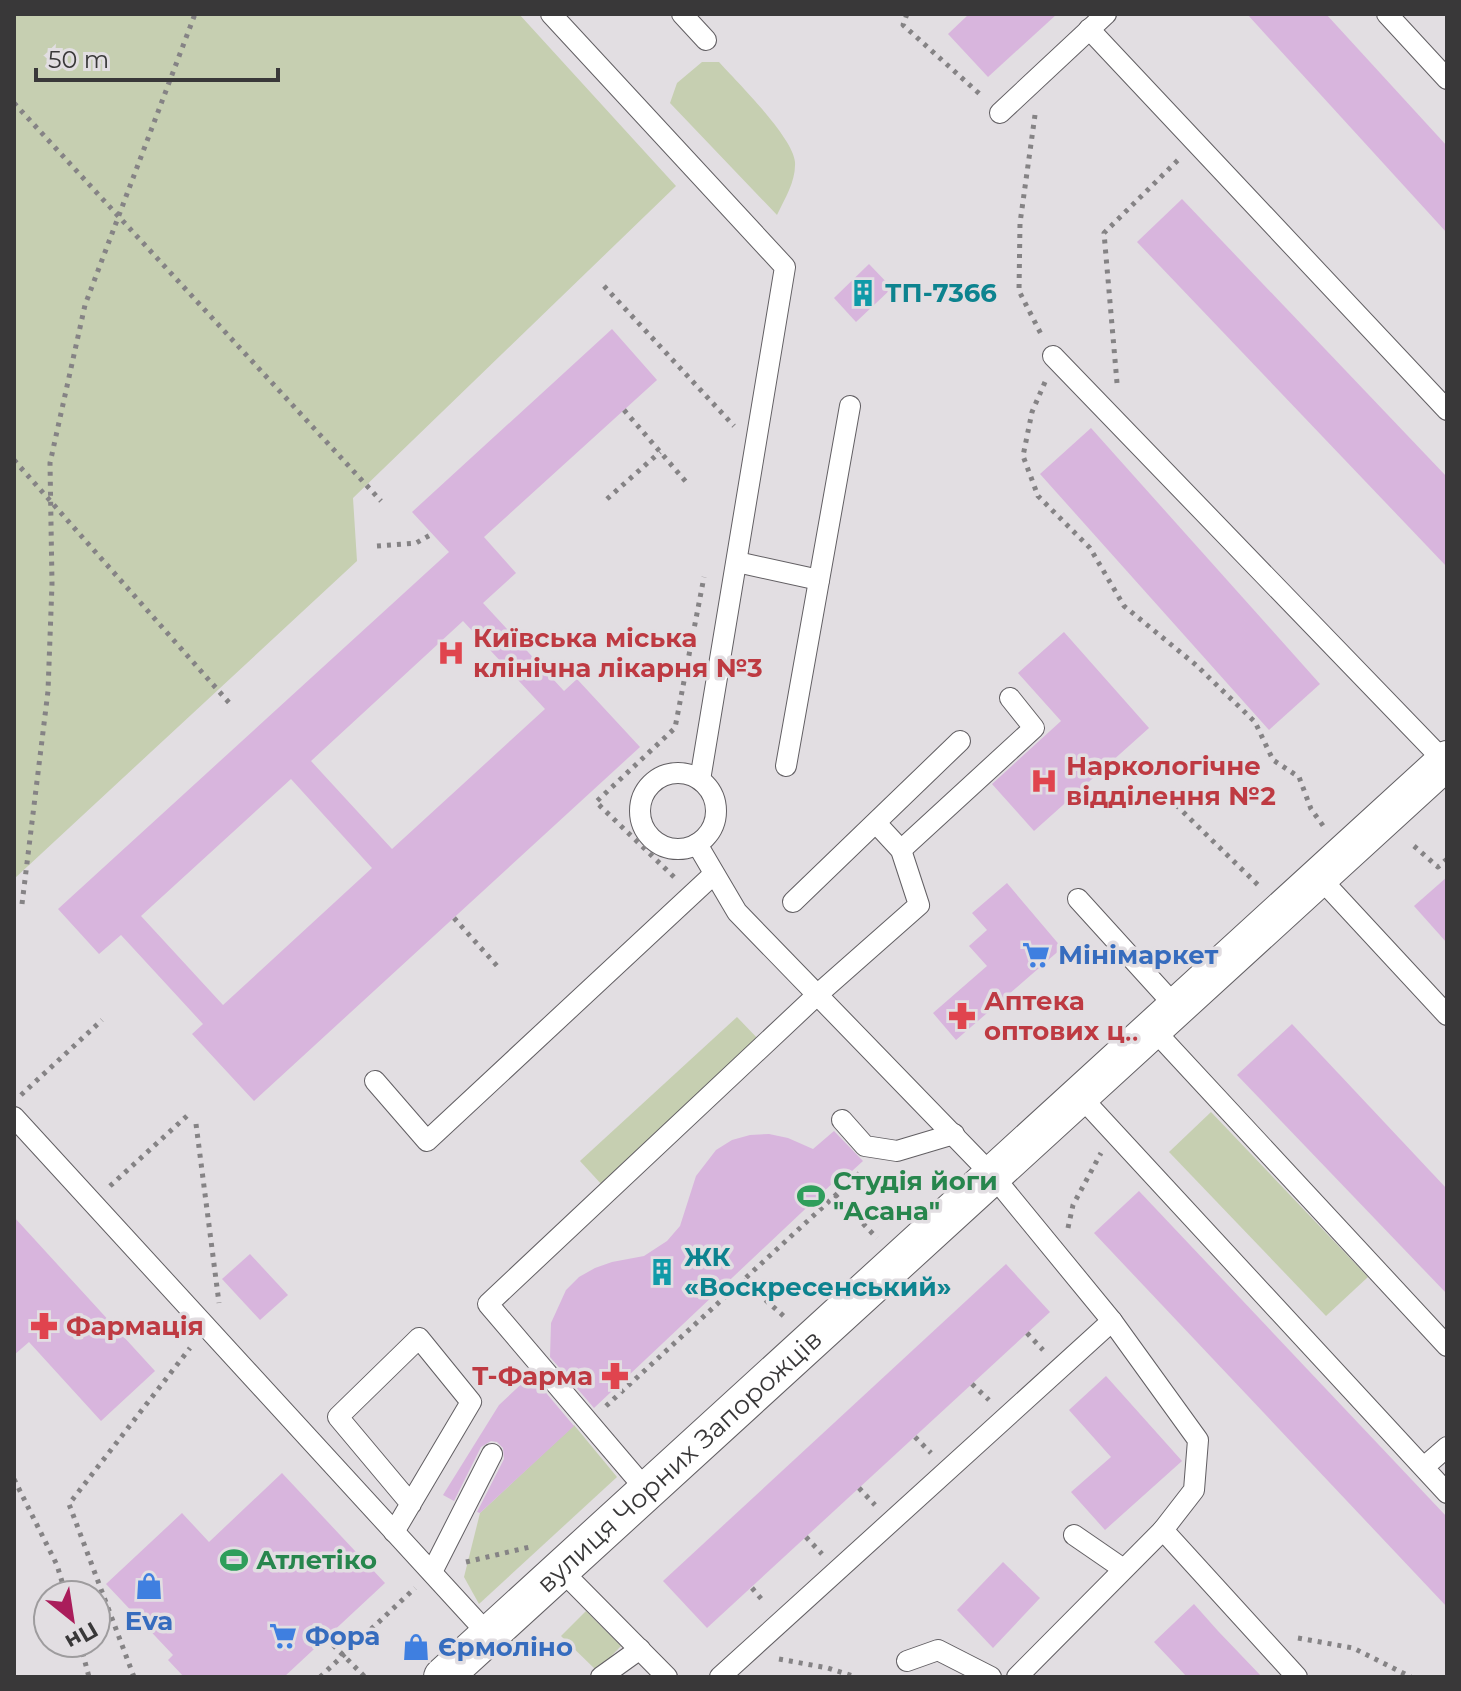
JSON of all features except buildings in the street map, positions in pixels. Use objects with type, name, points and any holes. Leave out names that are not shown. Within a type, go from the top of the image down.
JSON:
[{"type":"street","name":"вулиця Чорних Запорожців","points":[[455,1673],[549,1558],[648,1492],[1446,762]]},
{"type":"lane","points":[[551,14],[785,267],[700,780]]},
{"type":"lane","points":[[682,14],[706,40]]},
{"type":"lane","points":[[1000,113],[1106,14]]},
{"type":"lane","points":[[1387,14],[1447,79]]},
{"type":"lane","points":[[1089,29],[1447,410]]},
{"type":"lane","points":[[1054,357],[1446,762]]},
{"type":"lane","points":[[786,766],[850,406]]},
{"type":"lane","points":[[737,562],[819,580]]},
{"type":"lane","points":[[901,850],[1034,728],[1010,698]]},
{"type":"lane","points":[[793,902],[960,741]]},
{"type":"lane","points":[[670,774],[684,774],[700,780],[715,802],[716,815],[707,835],[685,849],[672,849],[655,842],[640,821],[639,807],[648,787],[670,774]]},
{"type":"lane","points":[[648,1492],[488,1304],[817,995],[919,905],[901,850],[876,823]]},
{"type":"lane","points":[[697,844],[737,912],[993,1176],[1112,1321],[1198,1440],[1194,1490],[1163,1530],[1017,1677]]},
{"type":"lane","points":[[375,1081],[427,1141],[714,874]]},
{"type":"lane","points":[[1319,877],[1447,1015]]},
{"type":"lane","points":[[1078,899],[1165,1018],[1447,1346]]},
{"type":"lane","points":[[1080,1096],[1447,1493]]},
{"type":"lane","points":[[14,1117],[488,1634]]},
{"type":"lane","points":[[842,1120],[865,1146],[897,1151],[954,1134]]},
{"type":"lane","points":[[720,1677],[1112,1321]]},
{"type":"lane","points":[[394,1532],[411,1504],[471,1402],[419,1338],[338,1417],[411,1504]]},
{"type":"lane","points":[[1424,1467],[1447,1447]]},
{"type":"lane","points":[[432,1572],[492,1454]]},
{"type":"lane","points":[[1163,1530],[1297,1677]]},
{"type":"lane","points":[[1074,1535],[1122,1568]]},
{"type":"lane","points":[[549,1558],[667,1677]]},
{"type":"lane","points":[[601,1677],[640,1649]]},
{"type":"lane","points":[[907,1661],[938,1650],[991,1677]]},
{"type":"path","points":[[22,904],[48,691],[52,584],[50,463],[85,305],[195,14]]},
{"type":"path","points":[[907,14],[903,25],[1000,113]]},
{"type":"path","points":[[1037,78],[1033,143],[1020,223],[1019,291],[1054,357],[1032,412],[1023,456],[1038,496],[1090,548],[1124,606],[1196,665],[1255,722],[1273,760],[1299,777],[1311,809],[1326,829]]},
{"type":"path","points":[[14,103],[381,501]]},
{"type":"path","points":[[1120,426],[1104,233],[1196,142]]},
{"type":"path","points":[[604,286],[735,427]]},
{"type":"path","points":[[624,410],[687,483]]},
{"type":"path","points":[[731,441],[737,412]]},
{"type":"path","points":[[607,499],[660,452]]},
{"type":"path","points":[[14,460],[232,706]]},
{"type":"path","points":[[377,546],[416,543],[432,534]]},
{"type":"path","points":[[596,802],[675,728],[704,576]]},
{"type":"path","points":[[1176,805],[1260,887]]},
{"type":"path","points":[[1414,846],[1438,867],[1447,859]]},
{"type":"path","points":[[454,918],[499,968]]},
{"type":"path","points":[[14,1101],[102,1020]]},
{"type":"path","points":[[90,1201],[188,1115]]},
{"type":"path","points":[[134,1677],[69,1504],[206,1327],[220,1301],[196,1124]]},
{"type":"path","points":[[1066,1265],[1073,1205],[1114,1133]]},
{"type":"path","points":[[605,1407],[885,1149]]},
{"type":"path","points":[[835,1195],[886,1247]]},
{"type":"path","points":[[743,1280],[797,1328]]},
{"type":"path","points":[[14,1479],[61,1579]]},
{"type":"path","points":[[320,1677],[432,1572],[549,1558]]},
{"type":"path","points":[[1254,1630],[1353,1648],[1411,1677]]},
{"type":"path","points":[[326,1638],[365,1677]]},
{"type":"path","points":[[752,1648],[777,1658],[856,1677]]},
{"type":"green space","points":[[14,14],[519,14],[676,186],[353,498],[357,561],[14,879]]},
{"type":"green space","points":[[702,62],[719,62],[763,110],[792,151],[794,176],[777,215],[670,103],[677,83]]},
{"type":"green space","points":[[737,1017],[760,1041],[603,1186],[580,1161]]},
{"type":"green space","points":[[1211,1112],[1368,1277],[1326,1316],[1169,1152]]},
{"type":"green space","points":[[574,1425],[617,1477],[479,1604],[464,1577],[480,1513]]},
{"type":"green space","points":[[586,1611],[621,1646],[597,1671],[561,1636]]},
{"type":"place","name":"ТП-7366","points":[[863,293]]},
{"type":"place","name":"Київська міська клінічна лікарня №3","points":[[451,653]]},
{"type":"place","name":"Наркологічне відділення №2","points":[[1044,781]]},
{"type":"place","name":"Мінімаркет","points":[[1036,955]]},
{"type":"place","name":"Аптека оптових ц‥","points":[[962,1016]]},
{"type":"place","name":"Студія йоги \"Асана\"","points":[[811,1196]]},
{"type":"place","name":"ЖК «Воскресенський»","points":[[662,1272]]},
{"type":"place","name":"Фармація","points":[[44,1326]]},
{"type":"place","name":"Т-Фарма","points":[[615,1376]]},
{"type":"place","name":"Атлетіко","points":[[234,1560]]},
{"type":"place","name":"Eva","points":[[149,1586]]},
{"type":"place","name":"Фора","points":[[283,1636]]},
{"type":"place","name":"Єрмоліно","points":[[416,1647]]}]
